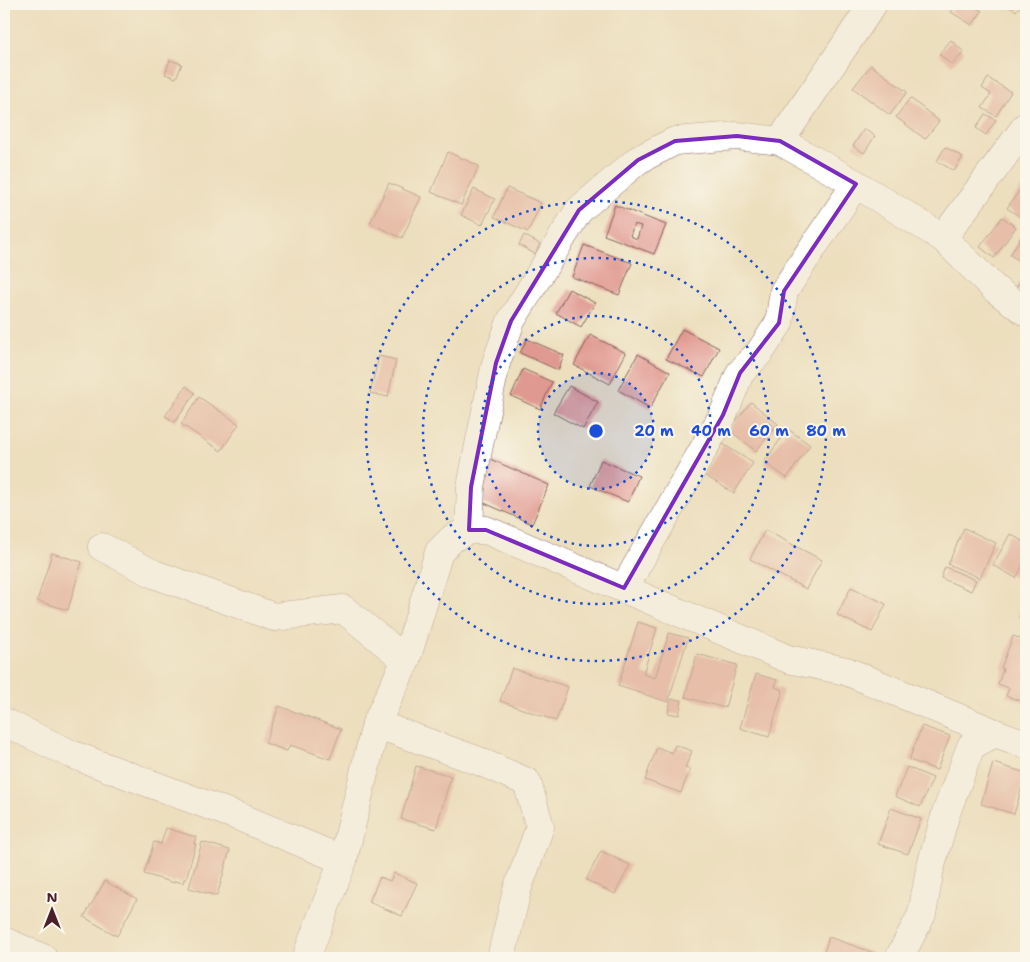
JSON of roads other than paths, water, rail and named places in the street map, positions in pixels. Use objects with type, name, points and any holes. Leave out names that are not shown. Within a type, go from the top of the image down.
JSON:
[{"type":"street","points":[[780,141],[873,4]]},
{"type":"street","points":[[944,238],[1026,126]]},
{"type":"street","points":[[469,530],[471,487],[496,363],[511,321],[579,210],[638,160],[675,141],[737,136],[780,141],[856,184],[944,238],[995,288],[1026,312]]},
{"type":"street","points":[[624,588],[723,416],[740,374],[760,352],[779,322],[784,291],[856,184]]},
{"type":"street","points":[[306,958],[343,860],[376,724],[406,660],[439,552],[453,538],[469,530],[486,530],[788,659],[846,671],[1026,744]]},
{"type":"street","points":[[102,546],[154,574],[274,618],[343,609],[406,660]]},
{"type":"street","points":[[4,722],[71,754],[242,818],[343,860]]},
{"type":"street","points":[[376,724],[476,760],[527,782],[540,827],[517,890],[501,958]]},
{"type":"street","points":[[899,958],[922,914],[930,869],[946,813],[971,746],[995,733]]},
{"type":"street","points":[[4,942],[43,958]]}]
